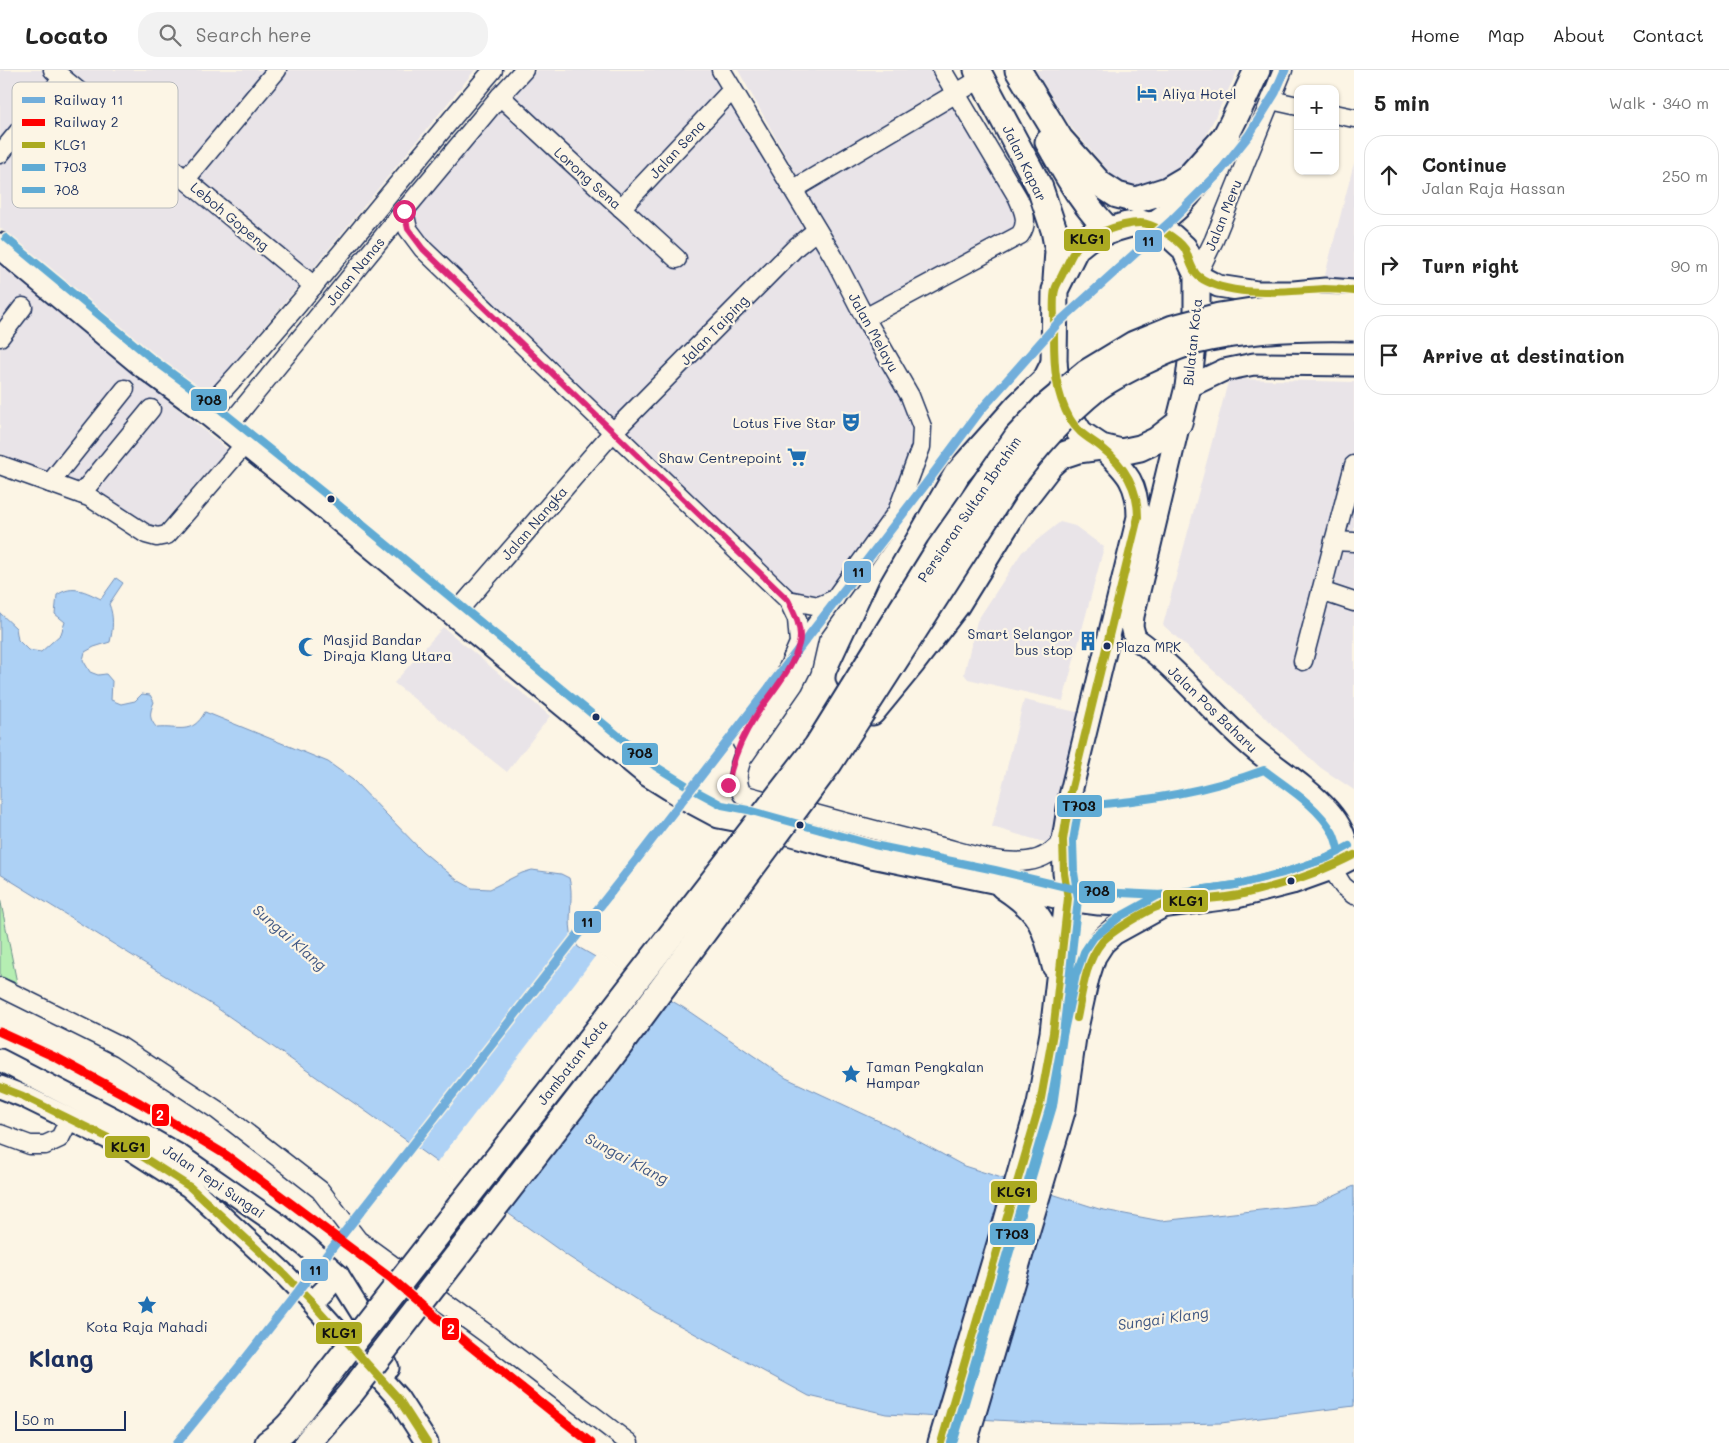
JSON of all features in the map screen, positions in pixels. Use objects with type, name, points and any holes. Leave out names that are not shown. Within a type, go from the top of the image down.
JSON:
[{"type":"highway","name":"Jalan Kapar","points":[[1007,70],[1073,184],[1095,217],[1110,230]]},
{"type":"highway","points":[[1018,70],[1060,139],[1100,184],[1117,195],[1136,200],[1167,190],[1189,177],[1226,136]]},
{"type":"highway","points":[[1152,226],[1176,208],[1199,180],[1226,136],[1257,70]]},
{"type":"highway","name":"Jalan Kapar","points":[[979,74],[1040,188],[1054,230],[1058,251],[1055,290]]},
{"type":"highway","name":"Bulatan Kota","points":[[1140,223],[1152,226],[1172,237],[1184,248],[1197,276],[1197,312],[1188,387],[1179,423],[1157,440],[1140,448],[1120,452],[1101,447],[1080,433],[1070,419],[1057,388],[1054,363],[1055,290],[1076,248],[1093,235],[1110,230],[1140,223]]},
{"type":"highway","points":[[1,253],[204,410],[649,774],[719,815],[745,820],[872,855],[993,880],[1068,898],[1099,902],[1162,905],[1237,895],[1286,883],[1345,860]]},
{"type":"highway","name":"Persiaran Sultan Ibrahim","points":[[824,754],[939,549],[1017,437],[1045,408],[1086,373],[1134,344],[1196,321],[1218,316],[1302,307],[1354,308]]},
{"type":"highway","name":"Persiaran Sultan Ibrahim","points":[[824,754],[1029,455],[1057,424],[1098,387],[1130,368],[1159,354],[1191,342],[1230,335],[1271,331],[1354,328]]},
{"type":"highway","points":[[824,754],[890,590],[956,474],[1018,406],[1046,379],[1054,363]]},
{"type":"highway","points":[[824,754],[913,662],[956,606],[1016,509],[1050,465],[1060,456],[1078,450],[1101,447]]},
{"type":"highway","name":"Jambatan Kota","points":[[268,1443],[299,1414],[602,1024],[824,754]]},
{"type":"highway","name":"Jambatan Kota","points":[[306,1443],[350,1394],[611,1057],[824,754]]},
{"type":"highway","points":[[964,1443],[1063,1108],[1063,1035],[1055,968],[1048,938],[1039,916],[1020,897],[993,880]]},
{"type":"highway","points":[[1058,994],[1068,898]]},
{"type":"highway","points":[[941,1443],[1040,1104],[1063,1035],[1093,956],[1102,942],[1113,932],[1162,905]]},
{"type":"main road","points":[[1197,276],[1218,286],[1257,292],[1294,292],[1325,289],[1354,291]]},
{"type":"main road","points":[[1188,387],[1224,370],[1254,364],[1354,365]]},
{"type":"main road","points":[[1105,649],[1119,640],[1135,638],[1132,626],[1133,616],[1179,423]]},
{"type":"main road","points":[[1068,898],[1064,873],[1063,840],[1076,768],[1138,517],[1138,504],[1132,482],[1122,468],[1101,447]]},
{"type":"main road","name":"Jalan Pos Baharu","points":[[1135,638],[1153,651],[1244,741],[1315,797],[1342,829],[1345,860]]},
{"type":"main road","name":"Jalan Tepi Sungai","points":[[0,1060],[126,1124],[180,1156],[279,1225],[338,1274],[368,1323],[391,1375],[398,1398]]},
{"type":"main road","points":[[0,1087],[24,1096],[129,1148],[190,1187],[282,1272],[312,1304],[398,1398],[427,1443]]},
{"type":"main road","points":[[312,1304],[338,1274]]},
{"type":"street","points":[[186,179],[277,70]]},
{"type":"street","name":"Jalan Nanas","points":[[204,410],[244,368],[314,286],[493,70]]},
{"type":"street","name":"Jalan Nanas","points":[[81,494],[89,497],[146,534],[157,537],[166,535],[236,436],[404,211],[524,70]]},
{"type":"street","name":"Jalan Melayu","points":[[721,70],[833,256],[910,396],[922,427],[922,447],[897,512],[810,633],[802,668],[794,684],[742,759],[737,773],[738,786],[742,794],[981,857],[1029,861],[1054,851],[1063,840]]},
{"type":"street","points":[[866,318],[1020,235],[1025,229],[1025,213],[1018,198],[942,70]]},
{"type":"street","name":"Jalan Meru","points":[[1197,276],[1214,240],[1283,70]]},
{"type":"street","name":"Leboh Gopeng","points":[[58,74],[68,82]]},
{"type":"street","points":[[794,189],[884,134],[956,94],[979,74]]},
{"type":"street","name":"Jalan Sena","points":[[621,208],[732,90]]},
{"type":"street","name":"Lorong Sena","points":[[500,96],[677,258]]},
{"type":"street","points":[[1271,100],[1294,105]]},
{"type":"street","points":[[1339,115],[1354,118]]},
{"type":"street","points":[[0,154],[12,137]]},
{"type":"street","name":"Leboh Gopeng","points":[[178,172],[314,286]]},
{"type":"street","points":[[404,211],[408,229],[423,249],[788,600],[797,619],[799,643],[786,673],[755,718],[731,769],[728,785],[745,820]]},
{"type":"street","name":"Jalan Taiping","points":[[613,432],[797,246],[817,230]]},
{"type":"street","points":[[0,337],[24,307]]},
{"type":"street","points":[[50,483],[125,389]]},
{"type":"street","points":[[0,465],[81,494],[150,409]]},
{"type":"street","name":"Jalan Nangka","points":[[455,614],[613,432]]},
{"type":"street","points":[[1303,660],[1354,465]]},
{"type":"street","points":[[1334,541],[1354,542]]},
{"type":"street","points":[[1321,591],[1354,602]]},
{"type":"street","points":[[788,600],[819,606],[835,599]]},
{"type":"street","points":[[1345,860],[1343,886],[1354,895]]},
{"type":"street","points":[[0,986],[121,1047],[217,1110],[320,1190],[358,1240],[486,1334],[629,1443]]},
{"type":"street","points":[[0,1134],[30,1145],[45,1145],[60,1138],[70,1118]]},
{"type":"shaded area","points":[[0,70],[475,70],[311,271],[205,397],[0,228]]},
{"type":"shaded area","points":[[537,70],[712,70],[735,113],[805,227],[905,407],[913,428],[913,445],[889,507],[831,592],[820,595],[794,593],[415,228],[414,213],[516,92]]},
{"type":"shaded area","points":[[738,70],[934,70],[1018,213],[1016,232],[871,309]]},
{"type":"shaded area","points":[[1035,70],[1238,70],[1200,148],[1182,164],[1158,180],[1135,187],[1116,180],[1071,127]]},
{"type":"shaded area","points":[[1354,163],[1354,280],[1324,279]]},
{"type":"shaded area","points":[[0,264],[227,449],[156,531],[0,453]]},
{"type":"shaded area","points":[[1238,379],[1354,382],[1354,790],[1321,768],[1163,625],[1228,382]]},
{"type":"shaded area","name":"Plaza MPK","points":[[1060,522],[1075,526],[1104,547],[1063,701],[968,679],[964,674],[977,621],[1022,552]]},
{"type":"shaded area","points":[[443,627],[550,716],[507,772],[394,683]]},
{"type":"shaded area","points":[[1024,700],[1085,714],[1051,844],[992,827]]},
{"type":"green space","points":[[0,898],[17,983],[0,977]]},
{"type":"water","name":"Sungai Klang","points":[[116,578],[123,583],[109,604],[112,613],[110,642],[85,652],[83,660],[90,672],[98,675],[106,674],[112,681],[111,700],[121,704],[135,701],[142,694],[150,695],[154,702],[151,710],[151,719],[157,728],[190,727],[205,712],[328,762],[353,780],[422,851],[457,880],[472,888],[490,889],[532,870],[561,874],[569,878],[571,891],[571,932],[578,947],[684,1008],[786,1078],[894,1128],[964,1166],[1099,1209],[1161,1221],[1315,1204],[1354,1186],[1354,1406],[1221,1423],[1128,1425],[886,1414],[809,1396],[655,1312],[569,1257],[364,1110],[214,1006],[0,874],[0,613],[16,628],[18,640],[28,650],[41,652],[61,634],[65,622],[55,614],[57,595],[69,590],[79,590],[101,599]]},
{"type":"pier","points":[[597,954],[669,997],[504,1214],[436,1164]]},
{"type":"rail line","name":"11","points":[[177,1443],[242,1363],[637,859],[980,411],[1058,323],[1172,220],[1218,174],[1249,135],[1275,93],[1285,70]]},
{"type":"rail line","name":"2","points":[[0,1032],[57,1058],[140,1103],[226,1155],[392,1279],[470,1346],[591,1443]]},
{"type":"transit line","name":"KLG1","points":[[941,1443],[1040,1104],[1053,1033],[1068,898],[1064,873],[1063,840],[1070,796],[1138,517],[1132,486],[1123,469],[1109,454],[1077,428],[1070,419],[1061,399],[1056,379],[1054,358],[1054,295],[1056,288],[1075,250],[1087,239],[1124,225],[1140,223],[1165,232],[1177,241],[1185,249],[1192,267],[1198,276],[1226,288],[1259,292],[1324,289],[1354,291]]},
{"type":"transit line","name":"708","points":[[6,238],[151,358],[211,402],[329,497],[655,766],[722,805],[748,810],[874,845],[995,870],[1070,888],[1100,892],[1162,895],[1235,885],[1289,871],[1327,858],[1349,846]]},
{"type":"transit line","name":"T703","points":[[951,1443],[1050,1106],[1063,1034],[1078,899],[1074,872],[1073,841],[1079,806],[1173,795],[1242,778],[1264,770],[1302,798],[1319,814],[1333,833],[1339,852],[1283,873],[1235,885],[1159,895],[1121,916],[1094,937],[1084,952],[1076,975],[1063,1036],[1053,1106],[954,1440]]},
{"type":"transit line","name":"KLG1","points":[[1077,1018],[1085,979],[1096,950],[1107,938],[1140,915],[1163,905],[1230,897],[1269,888],[1312,874],[1354,855]]},
{"type":"transit line","name":"KLG1","points":[[0,1087],[23,1096],[129,1148],[190,1187],[282,1272],[312,1303],[398,1398],[427,1443]]},
{"type":"place","name":"Aliya Hotel","points":[[1147,93]]},
{"type":"place","name":"Lotus Five Star","points":[[851,422]]},
{"type":"place","name":"Shaw Centrepoint","points":[[797,457]]},
{"type":"place","name":"Smart Selangor bus stop","points":[[1088,641]]},
{"type":"place","name":"Plaza MPK","points":[[1107,646]]},
{"type":"place","name":"Masjid Bandar Diraja Klang Utara","points":[[308,647]]},
{"type":"place","name":"Taman Pengkalan Hampar","points":[[851,1074]]},
{"type":"place","name":"Kota Raja Mahadi","points":[[147,1305]]},
{"type":"district","name":"Klang","points":[[61,1357]]},
{"type":"route","points":[[404,211],[408,229],[423,249],[788,600],[797,619],[799,643],[786,673],[755,718],[741,745],[731,769],[728,785]]}]
